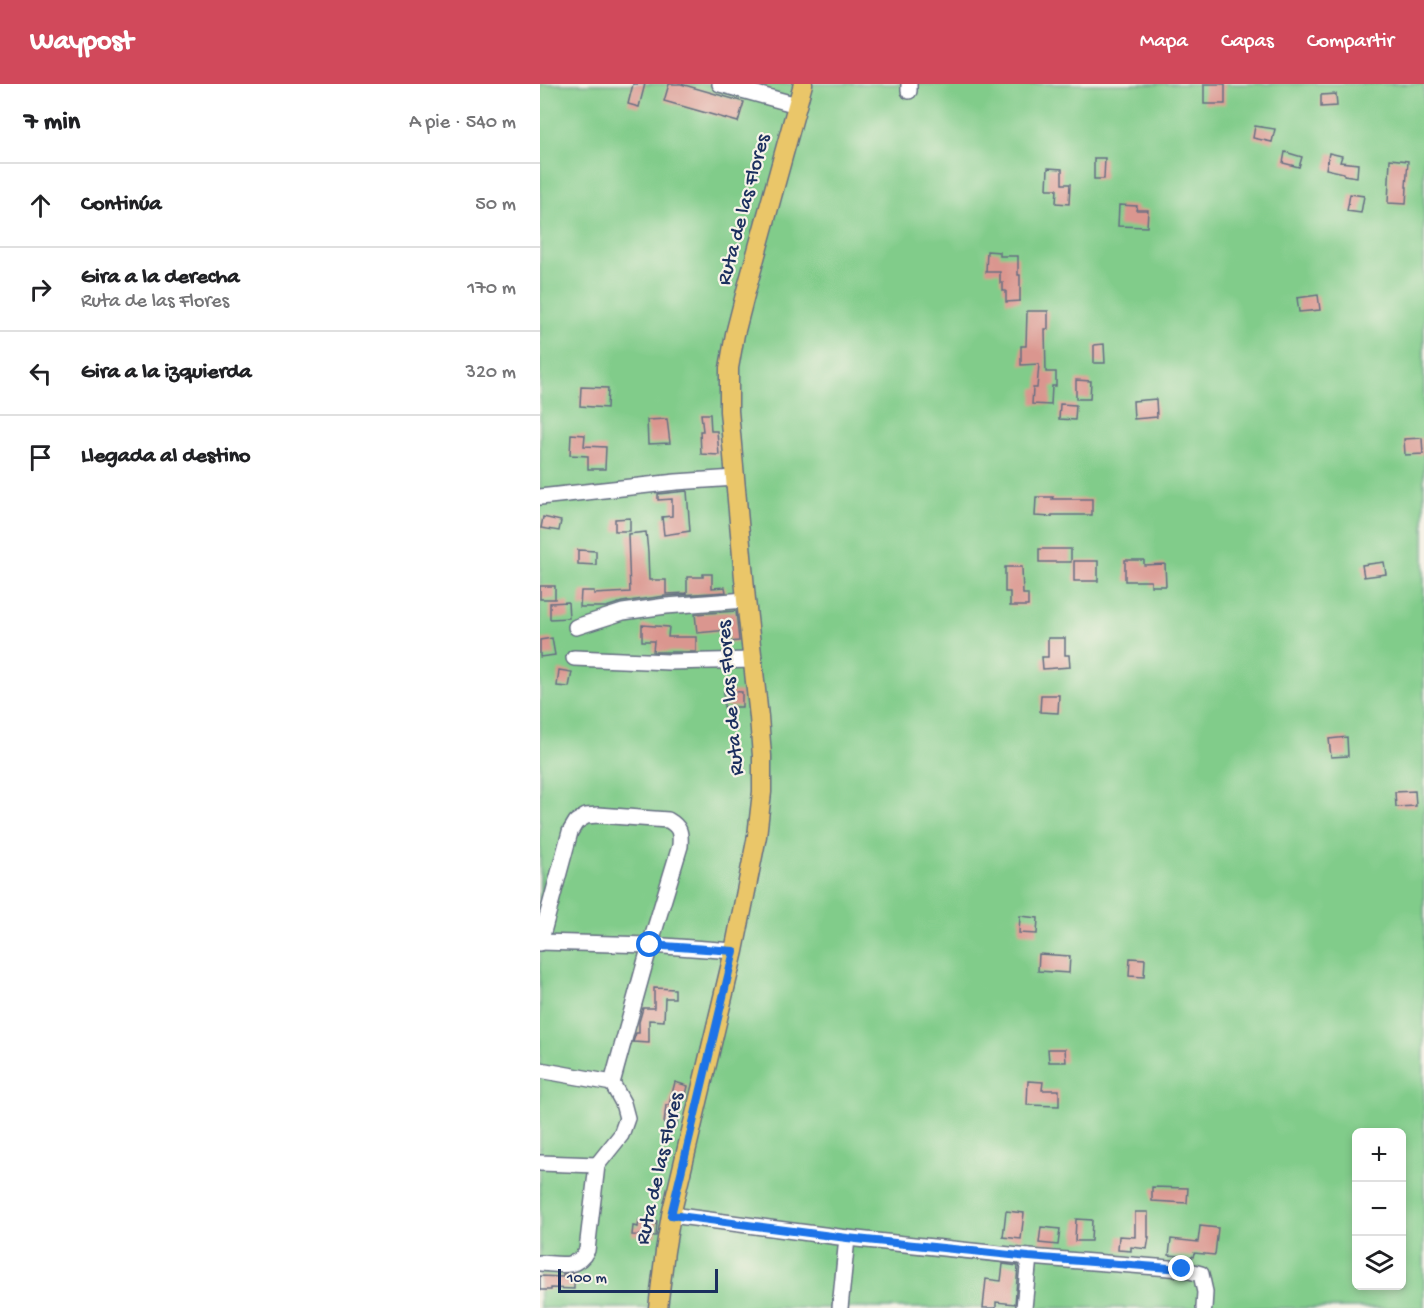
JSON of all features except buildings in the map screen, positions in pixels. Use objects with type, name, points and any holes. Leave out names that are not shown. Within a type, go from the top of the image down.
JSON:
[{"type":"main road","name":"Ruta de las Flores","points":[[658,1308],[671,1215],[734,951],[757,836],[762,792],[762,756],[729,411],[729,368],[735,334],[803,84]]},
{"type":"street","points":[[720,84],[797,105]]},
{"type":"street","points":[[540,497],[735,478]]},
{"type":"street","points":[[576,627],[623,612],[746,600]]},
{"type":"street","points":[[574,658],[669,662],[753,660]]},
{"type":"street","points":[[540,1263],[568,1265],[576,1263],[583,1258],[587,1250],[597,1165],[621,1135],[627,1118],[623,1103],[612,1083],[650,945],[680,846],[681,835],[677,825],[668,820],[598,815],[586,816],[576,822],[570,832],[540,943],[650,945],[734,951]]},
{"type":"street","points":[[540,1070],[612,1083]]},
{"type":"street","points":[[540,1163],[597,1165]]},
{"type":"street","points":[[671,1215],[847,1238],[1029,1257],[1182,1269],[1200,1274],[1205,1292],[1204,1308]]},
{"type":"street","points":[[840,1308],[847,1238]]},
{"type":"street","points":[[1024,1308],[1029,1257]]},
{"type":"green space","points":[[540,84],[1424,84],[1424,1308],[540,1308]]},
{"type":"route","points":[[650,945],[734,951],[671,1215],[847,1238],[1029,1257],[1182,1269]]}]
